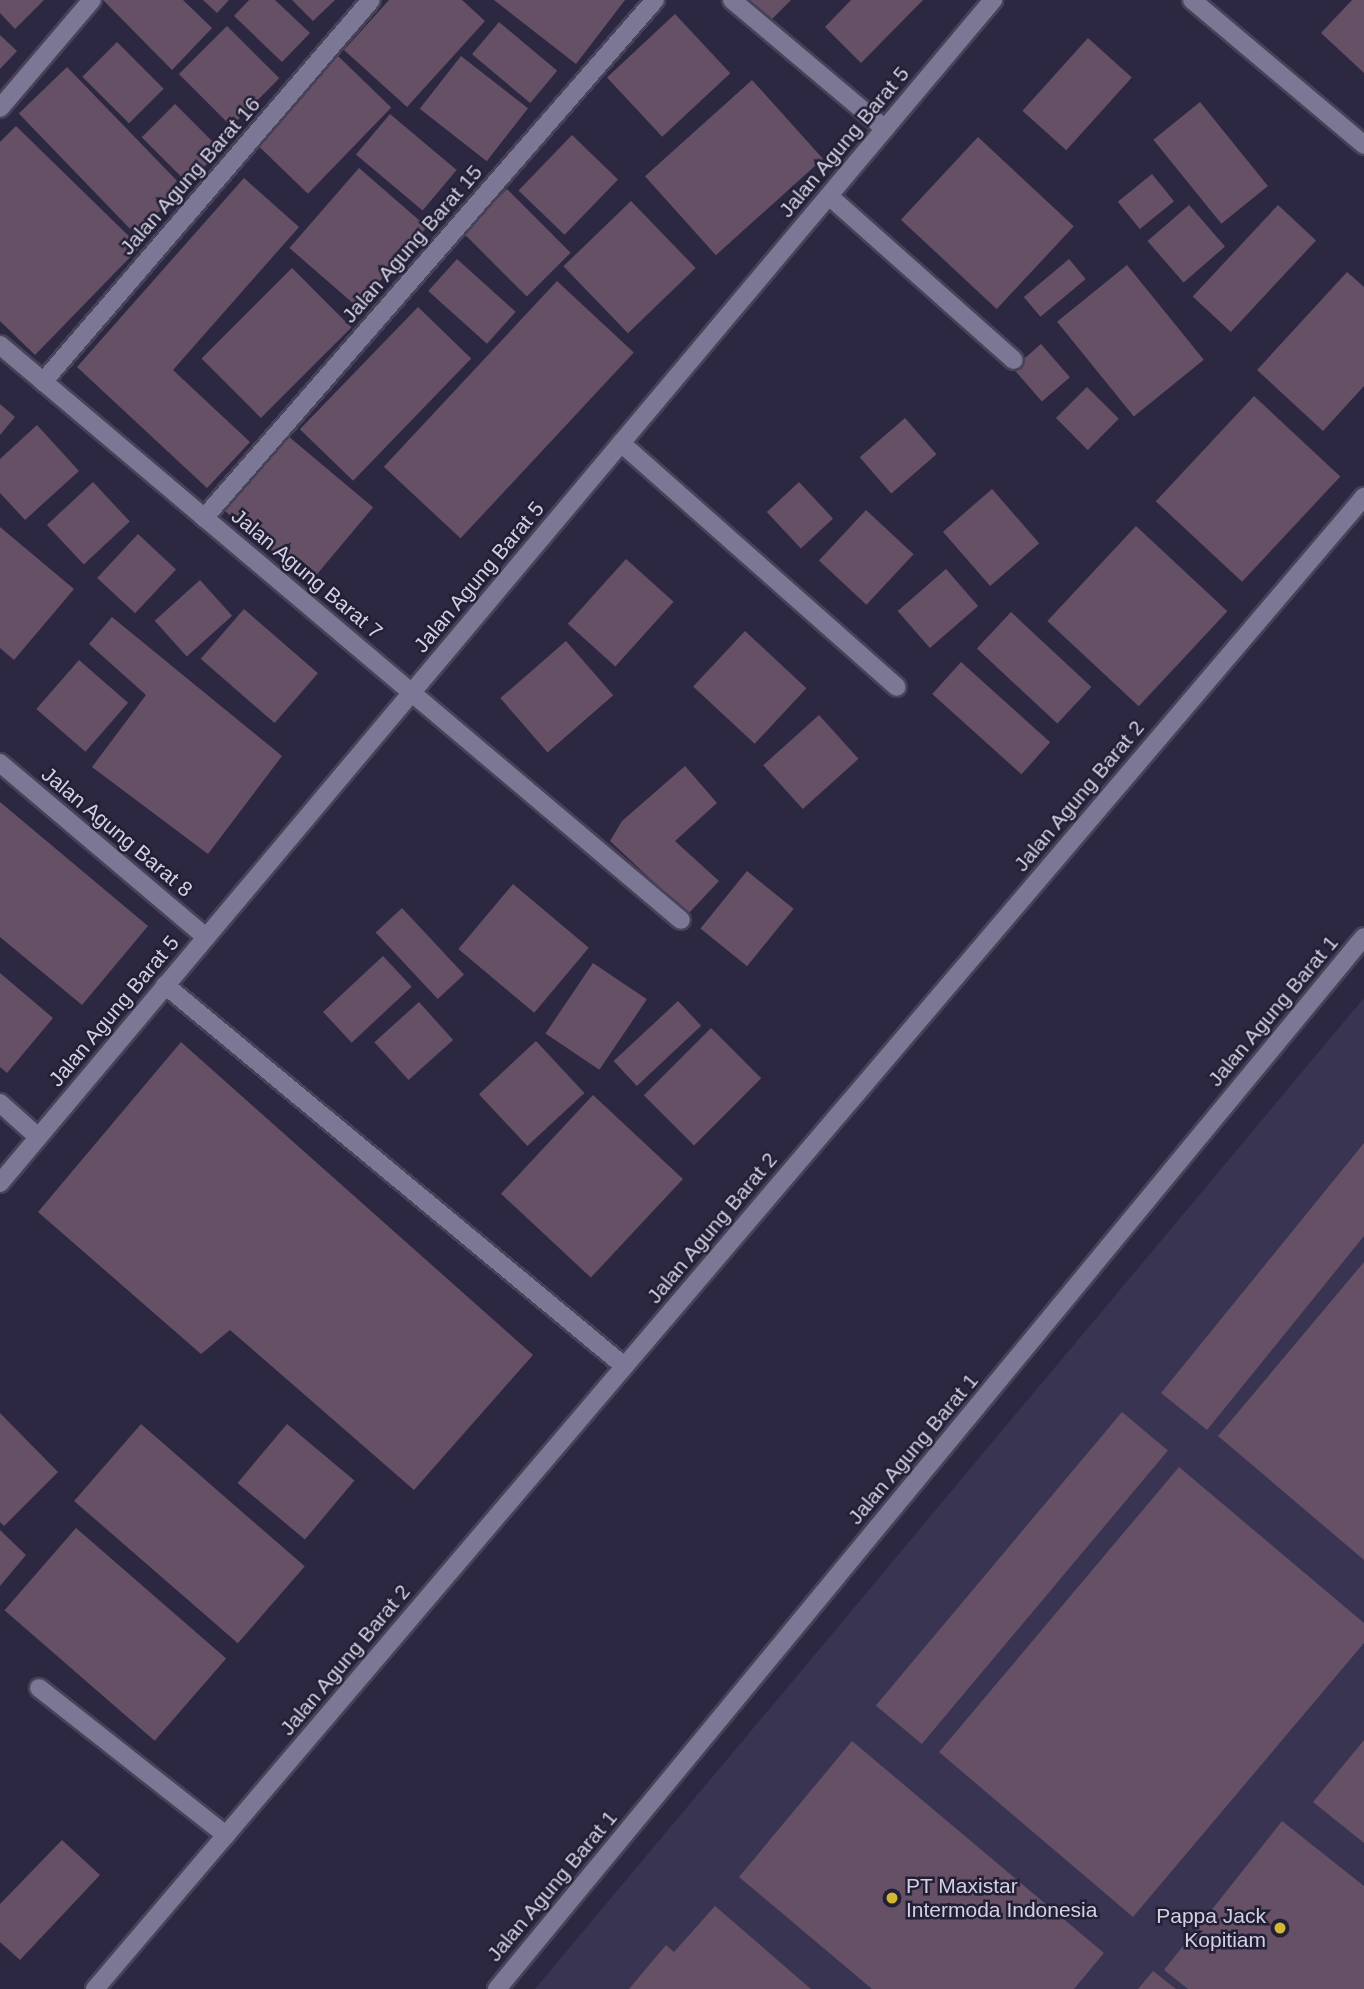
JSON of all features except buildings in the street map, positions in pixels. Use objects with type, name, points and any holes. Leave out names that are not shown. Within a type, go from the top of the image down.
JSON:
[{"type":"street","points":[[0,108],[92,0]]},
{"type":"street","name":"Jalan Agung Barat 16","points":[[43,382],[371,0]]},
{"type":"street","name":"Jalan Agung Barat 15","points":[[204,518],[655,0]]},
{"type":"street","points":[[732,0],[885,130]]},
{"type":"street","name":"Jalan Agung Barat 5","points":[[0,1182],[993,0]]},
{"type":"street","points":[[1192,0],[1364,145]]},
{"type":"street","points":[[829,196],[1014,360]]},
{"type":"street","name":"Jalan Agung Barat 7","points":[[0,345],[681,920]]},
{"type":"street","points":[[621,443],[897,687]]},
{"type":"street","name":"Jalan Agung Barat 2","points":[[95,1989],[1364,496]]},
{"type":"street","name":"Jalan Agung Barat 8","points":[[0,763],[205,937]]},
{"type":"street","name":"Jalan Agung Barat 1","points":[[497,1989],[1364,937]]},
{"type":"street","points":[[165,985],[624,1366]]},
{"type":"street","points":[[0,1103],[38,1137]]},
{"type":"street","points":[[39,1688],[226,1835]]},
{"type":"shaded area","points":[[1364,998],[1364,1989],[535,1989]]},
{"type":"place","name":"PT Maxistar Intermoda Indonesia","points":[[892,1898]]},
{"type":"place","name":"Pappa Jack Kopitiam","points":[[1280,1928]]}]
